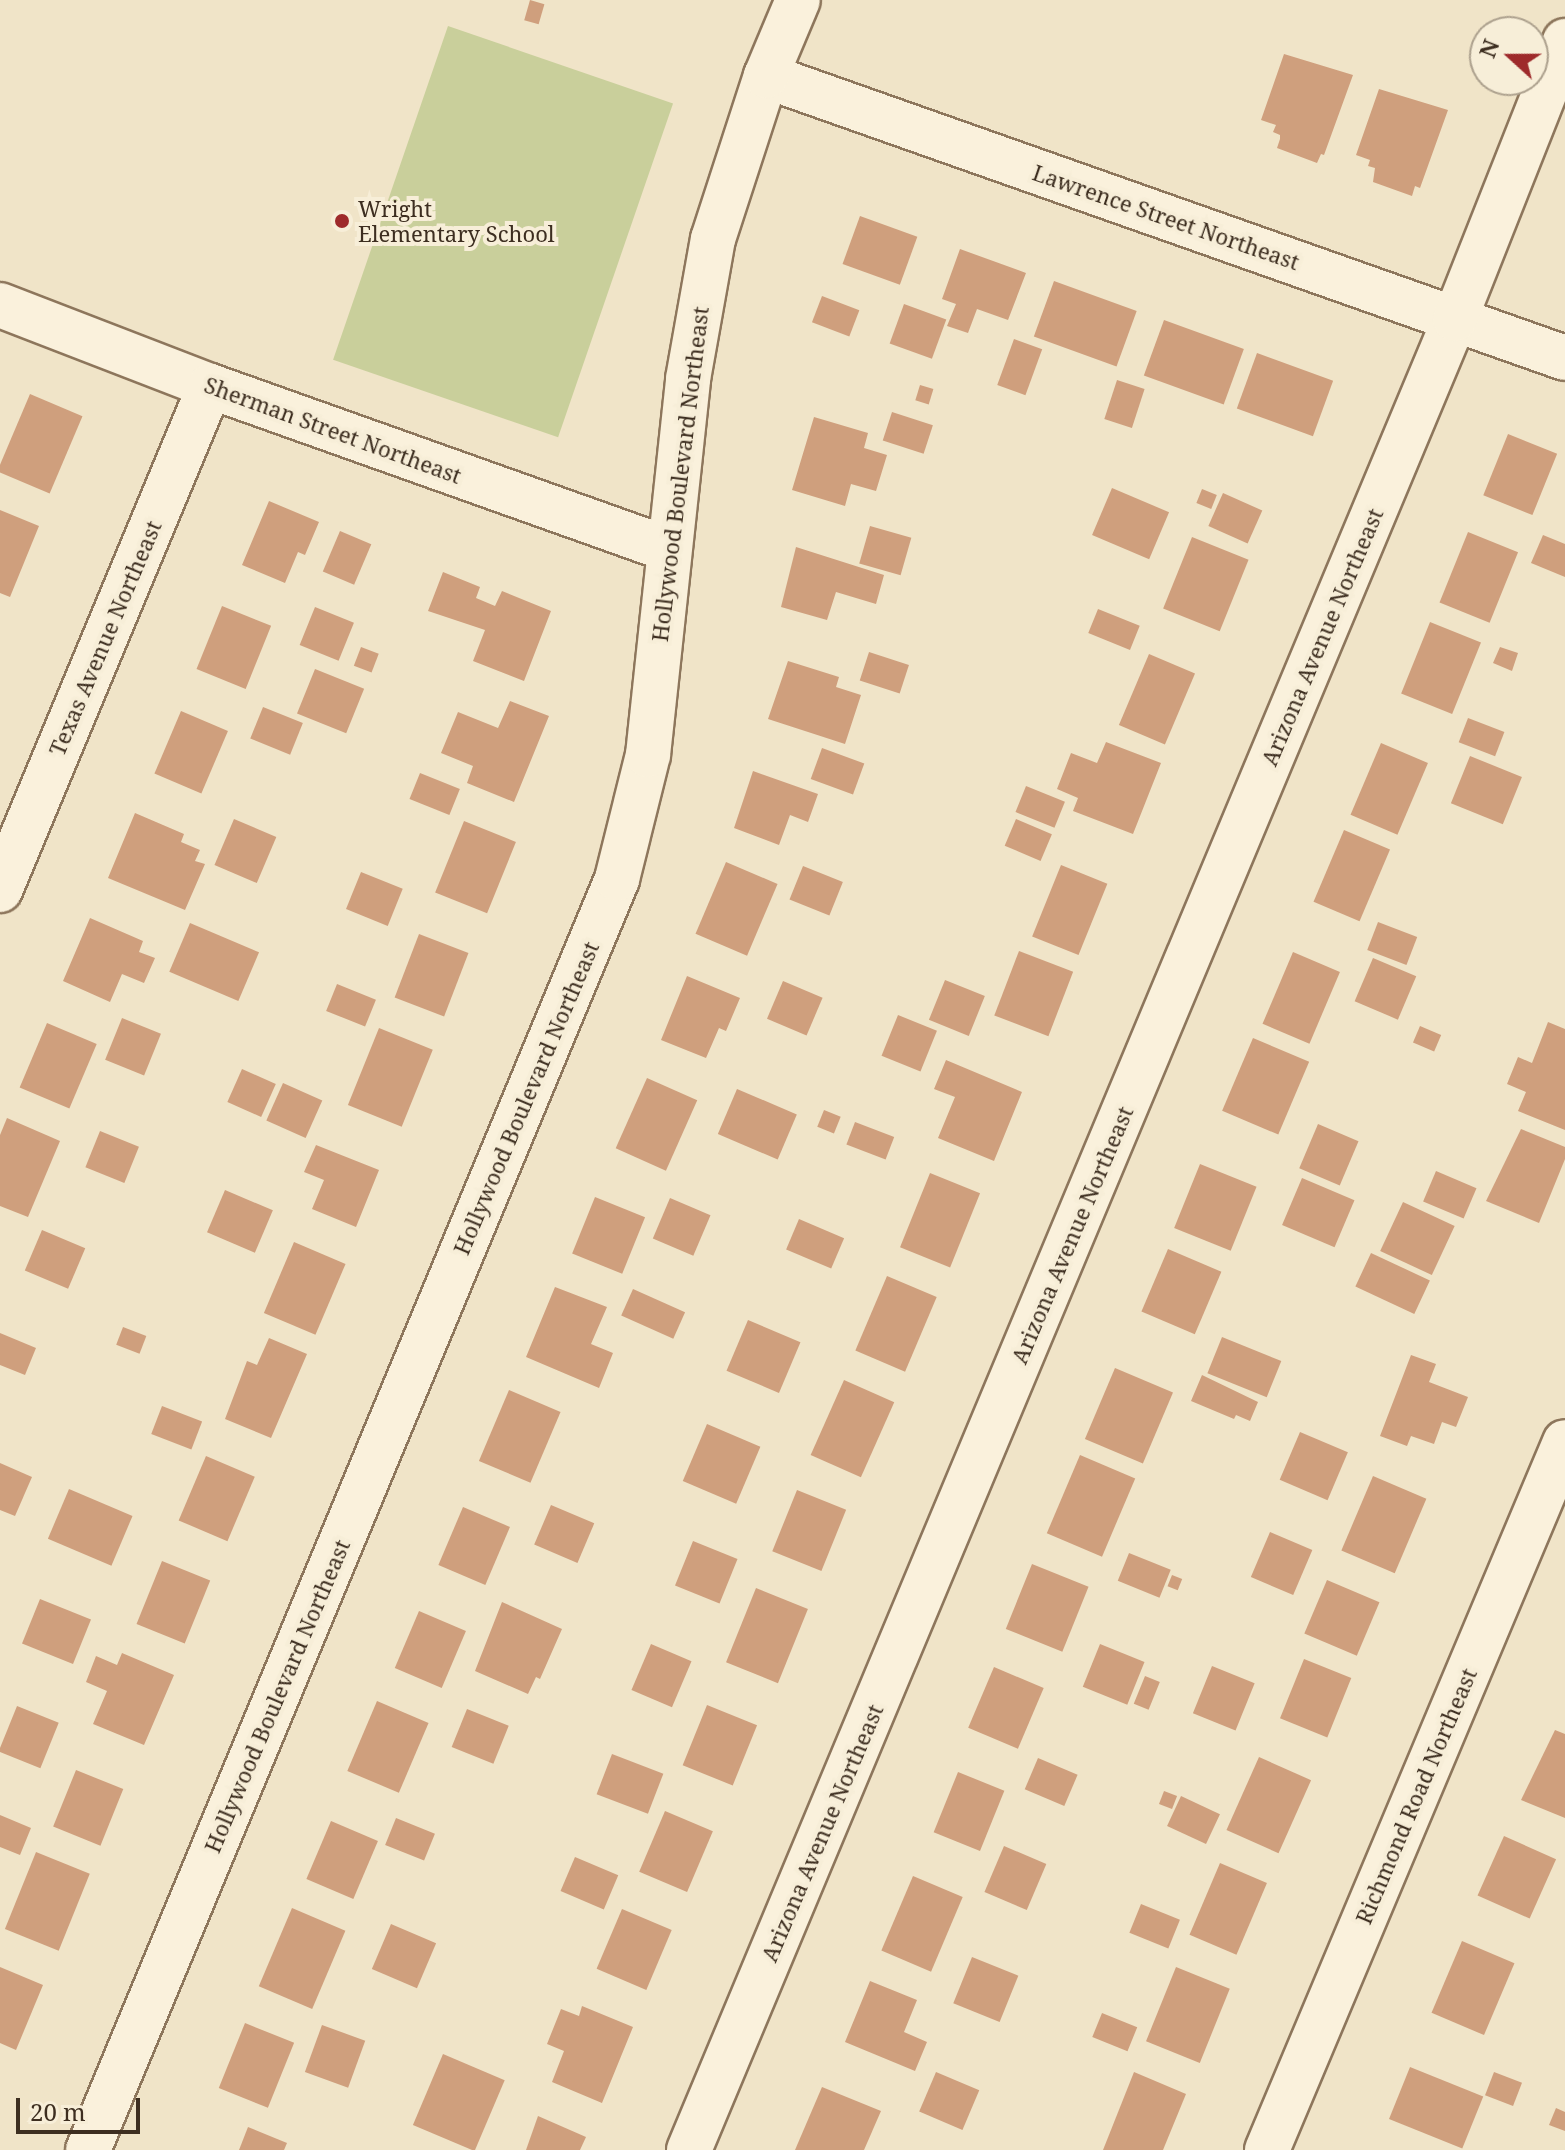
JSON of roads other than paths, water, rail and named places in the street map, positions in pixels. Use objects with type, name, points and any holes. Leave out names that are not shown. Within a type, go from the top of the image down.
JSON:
[{"type":"street","name":"Hollywood Boulevard Northeast","points":[[88,2150],[617,879],[648,755],[688,379],[713,239],[766,76],[798,0]]},
{"type":"street","name":"Arizona Avenue Northeast","points":[[689,2150],[1455,319],[1565,41]]},
{"type":"street","name":"Lawrence Street Northeast","points":[[766,76],[1565,358]]},
{"type":"street","name":"Sherman Street Northeast","points":[[0,305],[210,386],[669,549]]},
{"type":"street","name":"Texas Avenue Northeast","points":[[0,890],[210,386]]},
{"type":"street","name":"Richmond Road Northeast","points":[[1267,2150],[1565,1442]]},
{"type":"place","name":"Wright Elementary School","points":[[342,221]]}]
